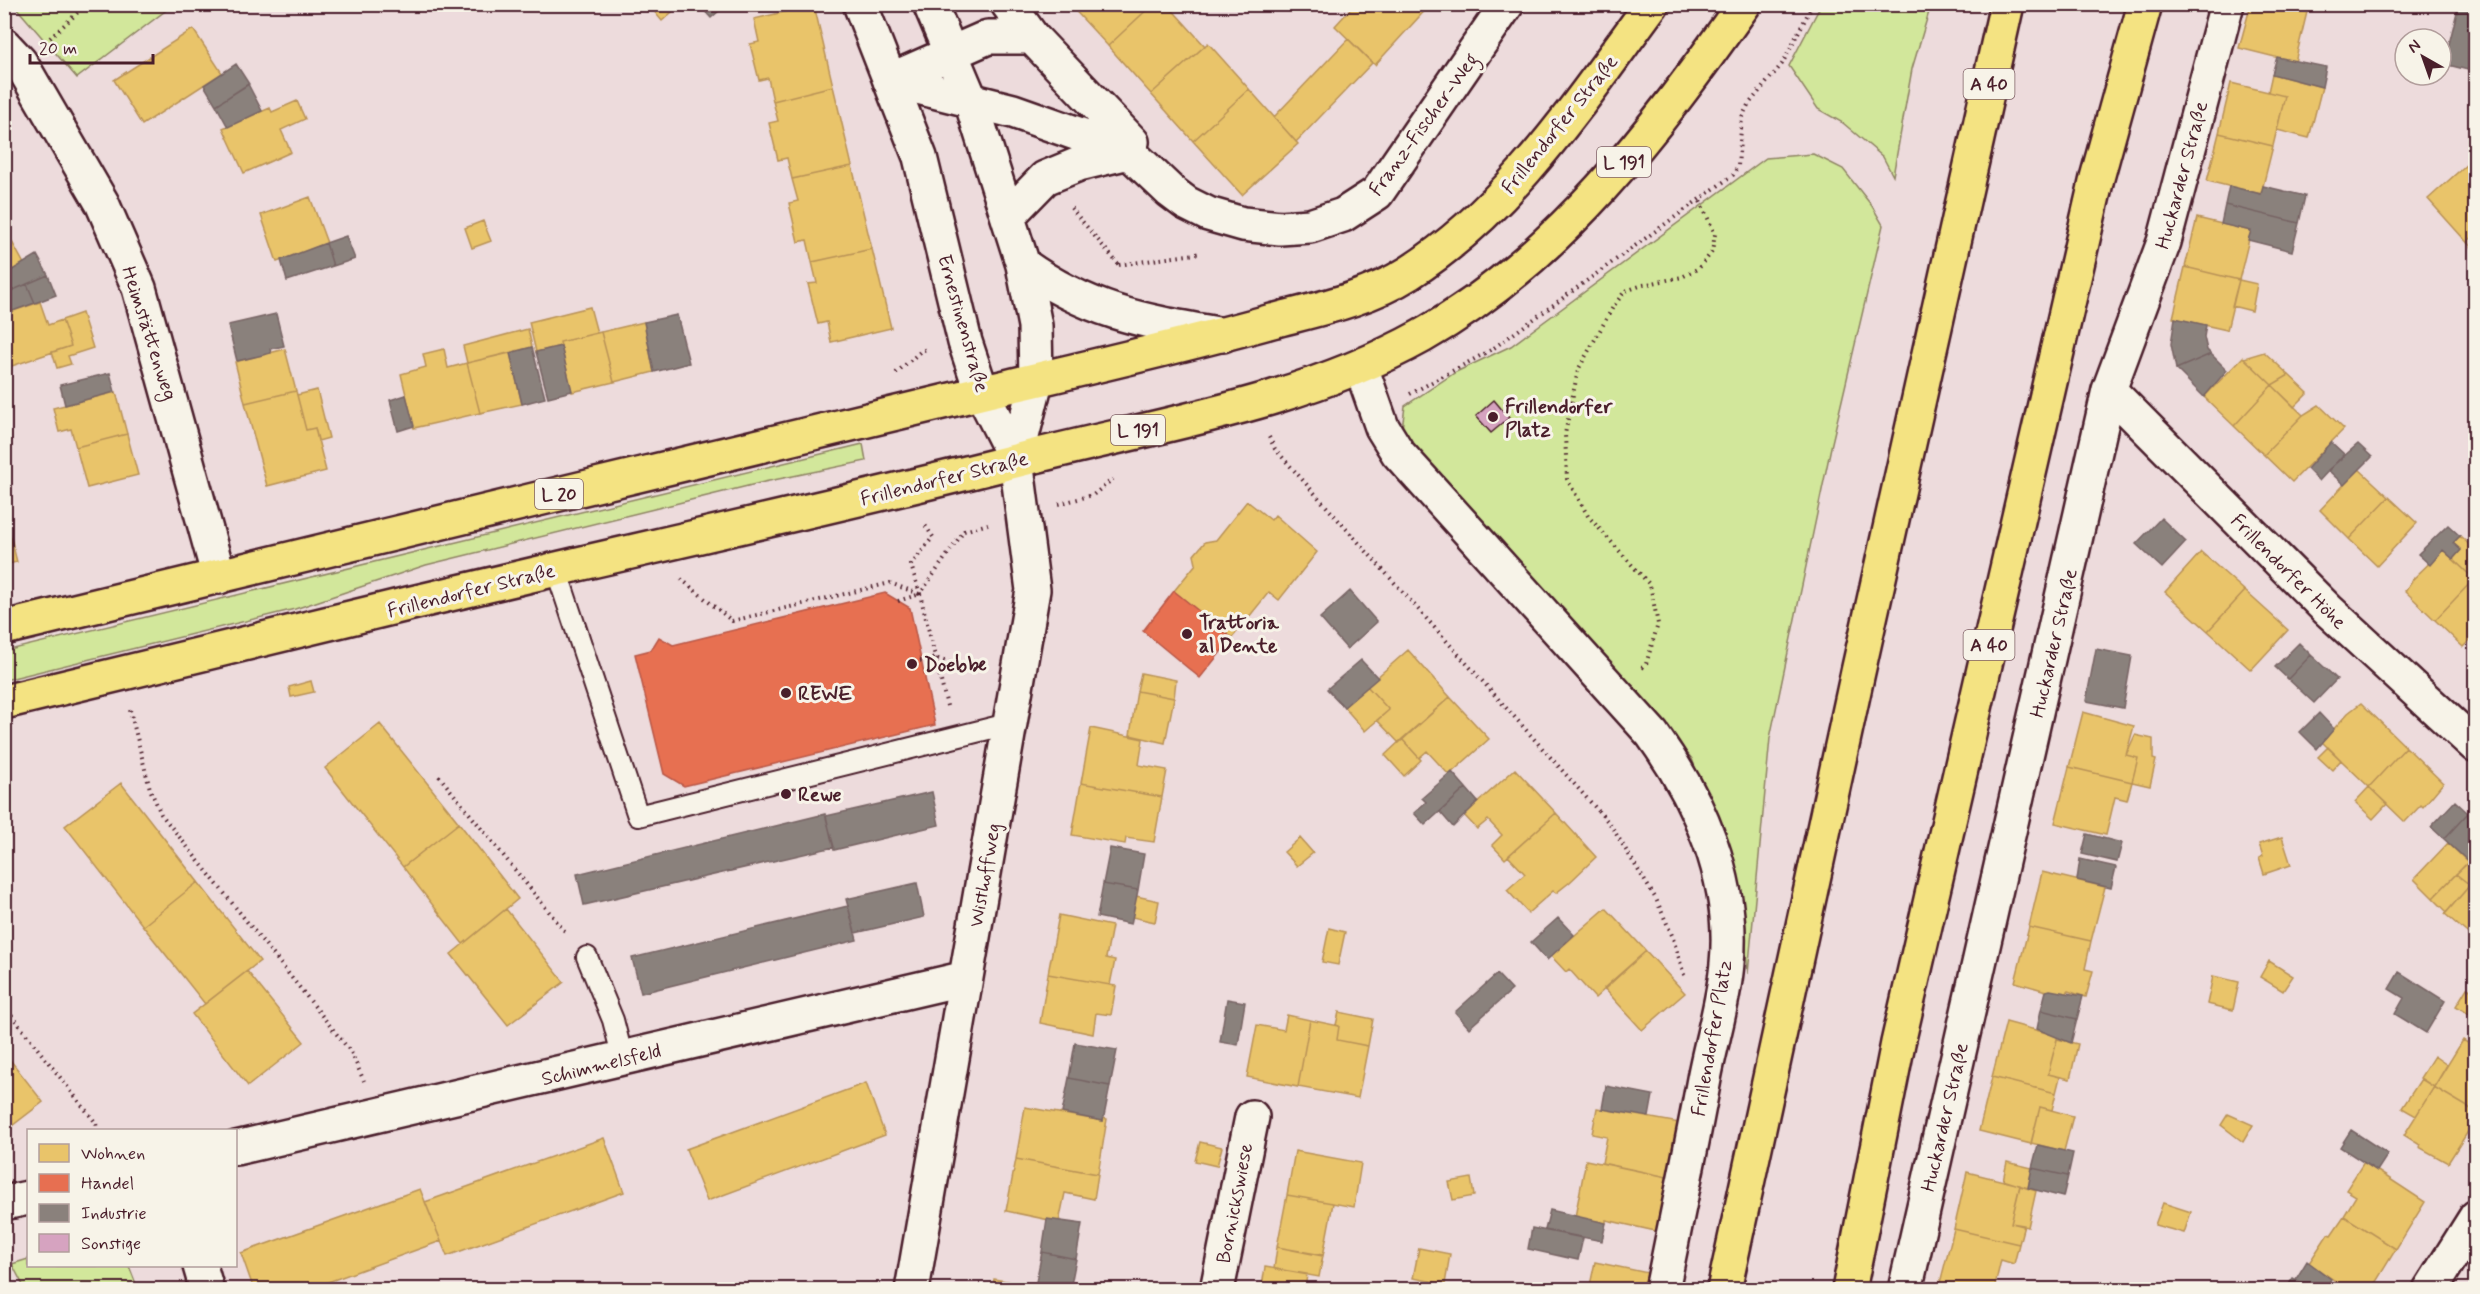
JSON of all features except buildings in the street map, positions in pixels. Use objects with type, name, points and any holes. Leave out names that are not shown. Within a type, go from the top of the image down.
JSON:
[{"type":"main road","name":"Frillendorfer Straße","points":[[4,628],[1223,335],[1377,290],[1407,274],[1455,240],[1525,172],[1628,20],[1652,4]]},
{"type":"main road","name":"Frillendorfer Straße","points":[[4,702],[556,569],[901,490],[1260,399],[1361,367],[1426,333],[1492,288],[1564,225],[1631,154],[1744,4]]},
{"type":"main road","name":"A 40","points":[[1724,1290],[1855,684],[2007,4]]},
{"type":"main road","name":"A 40","points":[[1849,1290],[1898,1043],[2078,258],[2097,178],[2145,4]]},
{"type":"street","name":"Ernestinenstraße","points":[[860,4],[920,157],[965,342],[982,393],[1016,460]]},
{"type":"street","points":[[930,4],[971,101],[1023,265],[1035,326],[1036,381],[1016,460]]},
{"type":"street","name":"Franz-Fischer-Weg","points":[[1008,4],[1032,37],[1132,142],[1130,152]]},
{"type":"street","name":"Franz-Fischer-Weg","points":[[890,80],[1014,111],[1130,152],[1186,203],[1208,214],[1243,224],[1280,228],[1310,226],[1343,214],[1377,193],[1507,4]]},
{"type":"street","name":"Huckarder Straße","points":[[1905,1290],[2109,390],[2164,242],[2227,4]]},
{"type":"street","points":[[890,80],[988,37],[1032,37]]},
{"type":"street","name":"Heimstättenweg","points":[[12,54],[102,203],[139,288],[219,577]]},
{"type":"street","points":[[1008,216],[1044,178],[1080,164],[1130,152]]},
{"type":"street","points":[[1023,265],[1060,290],[1097,307],[1132,318],[1223,335]]},
{"type":"street","name":"Frillendorfer Platz","points":[[1361,367],[1382,427],[1398,453],[1652,734],[1677,769],[1699,810],[1724,899],[1727,964],[1662,1290]]},
{"type":"street","name":"Frillendorfer Höhe","points":[[2109,390],[2328,610],[2475,746]]},
{"type":"street","name":"Wisthoffweg","points":[[912,1290],[1012,723],[1033,590],[1016,460]]},
{"type":"street","name":"Schimmelsfeld","points":[[237,1148],[966,978]]},
{"type":"street","name":"Bornickswiese","points":[[1217,1290],[1252,1117]]},
{"type":"street","points":[[4,1203],[27,1198]]},
{"type":"street","points":[[2430,1290],[2475,1217]]},
{"type":"street","points":[[200,1267],[207,1290]]},
{"type":"lane","points":[[556,569],[638,816],[1012,723]]},
{"type":"lane","points":[[587,957],[613,1020],[623,1059]]},
{"type":"path","points":[[12,54],[87,4]]},
{"type":"path","points":[[1377,411],[1491,350],[1724,183],[1738,166],[1742,117],[1748,105],[1782,64],[1813,4]]},
{"type":"path","points":[[1615,693],[1646,664],[1658,624],[1650,585],[1588,516],[1567,480],[1565,434],[1578,370],[1613,307],[1625,291],[1682,277],[1699,268],[1712,252],[1716,234],[1700,201]]},
{"type":"path","points":[[1119,265],[1220,251],[1231,243],[1243,224]]},
{"type":"path","points":[[1260,399],[1269,440],[1275,449],[1610,824],[1656,898],[1672,935],[1688,986]]},
{"type":"path","points":[[898,601],[920,594],[964,531],[1093,495],[1116,476]]},
{"type":"path","points":[[901,490],[933,537],[911,565],[956,738]]},
{"type":"path","points":[[645,549],[732,621],[890,583],[920,594]]},
{"type":"path","points":[[920,661],[935,658],[957,665]]},
{"type":"path","points":[[120,674],[150,789],[161,814],[351,1052],[381,1116]]},
{"type":"path","points":[[439,776],[587,957]]},
{"type":"path","points":[[4,1006],[96,1123],[98,1129]]},
{"type":"green space","points":[[14,5],[173,5],[77,78]]},
{"type":"green space","points":[[1821,5],[1931,5],[1912,69],[1893,176],[1883,157],[1843,123],[1818,109],[1789,66]]},
{"type":"green space","points":[[1813,154],[1843,169],[1872,206],[1883,225],[1831,447],[1770,738],[1748,974],[1741,894],[1692,759],[1614,666],[1410,451],[1402,429],[1405,406],[1456,372],[1511,346],[1766,158]]},
{"type":"green space","points":[[863,444],[866,461],[764,482],[426,565],[295,609],[5,680],[5,651]]},
{"type":"green space","points":[[27,1259],[27,1267],[129,1267],[138,1289],[25,1289],[12,1264]]},
{"type":"place","name":"Frillendorfer Platz","points":[[1493,417]]},
{"type":"place","name":"Trattoria al Dente","points":[[1187,634]]},
{"type":"place","name":"Doebbe","points":[[912,664]]},
{"type":"place","name":"REWE","points":[[786,693]]},
{"type":"place","name":"Rewe","points":[[786,794]]}]
